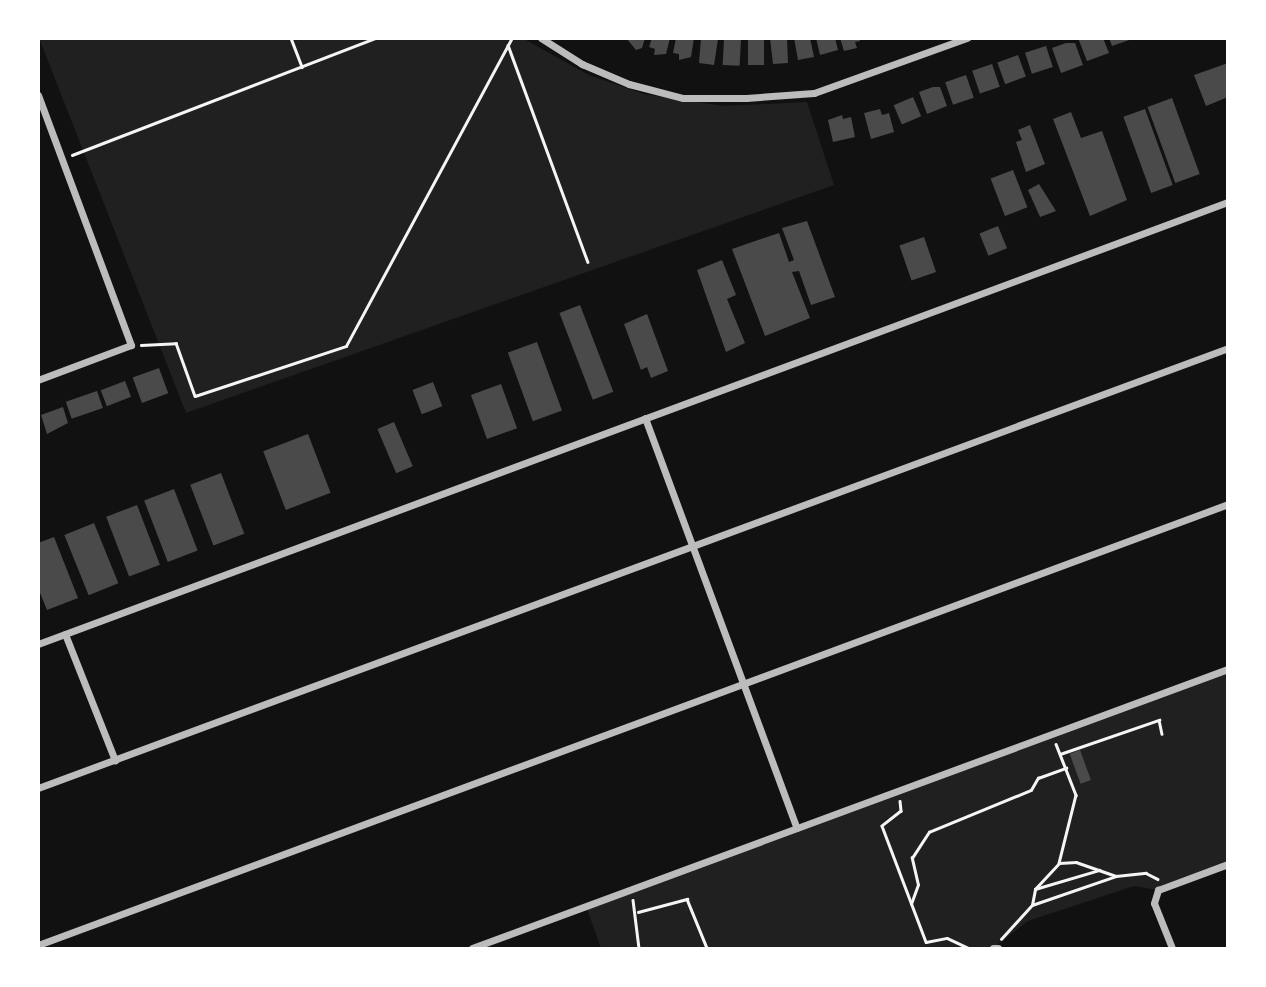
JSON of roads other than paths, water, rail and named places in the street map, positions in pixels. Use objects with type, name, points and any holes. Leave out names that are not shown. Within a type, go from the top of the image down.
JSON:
[{"type":"street","points":[[541,38],[582,64],[629,84],[682,98],[746,98],[814,93],[967,38]]},
{"type":"street","points":[[38,95],[131,345],[38,380]]},
{"type":"street","points":[[38,644],[1227,205]]},
{"type":"street","points":[[38,788],[1227,348]]},
{"type":"street","points":[[645,418],[797,828]]},
{"type":"street","points":[[38,945],[1227,504]]},
{"type":"street","points":[[65,634],[115,760]]},
{"type":"street","points":[[472,948],[1227,669]]},
{"type":"street","points":[[1172,948],[1154,903],[1158,890],[1227,864]]}]
